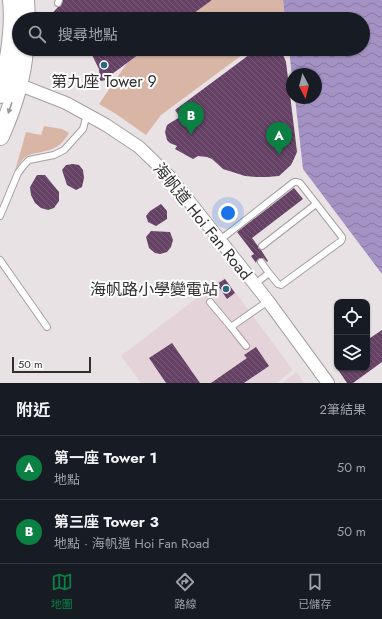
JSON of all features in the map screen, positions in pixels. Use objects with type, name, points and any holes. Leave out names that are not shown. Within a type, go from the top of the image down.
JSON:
[{"type":"street","points":[[12,0],[13,12]]},
{"type":"street","points":[[25,0],[26,12]]},
{"type":"street","points":[[0,136],[12,31]]},
{"type":"street","points":[[6,85],[22,70],[23,56]]},
{"type":"street","name":"海帆道 Hoi Fan Road","points":[[6,85],[66,103],[117,131],[139,147],[170,177],[255,284],[328,383]]},
{"type":"lane","points":[[0,216],[18,173],[24,165],[29,160],[64,150],[82,129],[87,114]]},
{"type":"lane","points":[[220,240],[294,182],[300,183],[342,239],[281,284],[278,284],[261,262]]},
{"type":"lane","points":[[262,246],[316,204]]},
{"type":"lane","points":[[0,260],[47,326]]},
{"type":"lane","points":[[255,284],[269,273]]},
{"type":"lane","points":[[230,327],[268,301]]},
{"type":"lane","points":[[210,302],[246,346]]},
{"type":"shaded area","points":[[212,0],[283,0],[284,12],[196,12]]},
{"type":"shaded area","points":[[136,56],[241,56],[161,115],[146,135],[99,104],[127,63]]},
{"type":"shaded area","points":[[44,126],[62,129],[69,133],[62,143],[56,147],[28,155],[19,163],[15,171],[26,132],[41,135]]},
{"type":"shaded area","points":[[224,277],[293,370],[277,383],[141,383],[121,356]]},
{"type":"shaded area","points":[[297,372],[304,383],[282,383]]},
{"type":"water","points":[[283,0],[382,0],[382,274],[303,169],[296,104],[322,104],[322,68],[291,68],[290,56],[370,56],[370,12],[284,12]]},
{"type":"building","points":[[63,0],[212,0],[196,12],[53,12],[61,6]]},
{"type":"building","name":"第九座 Tower 9","points":[[92,56],[136,56],[112,74],[112,79],[100,81],[99,69]]},
{"type":"building","points":[[248,56],[283,56],[287,68],[286,104],[291,104],[297,152],[291,165],[279,176],[245,176],[223,169],[212,159],[207,157],[198,156],[193,159],[175,149],[177,146],[167,140],[165,132],[167,125],[180,117],[175,110]]},
{"type":"building","points":[[66,165],[79,165],[83,170],[84,178],[82,187],[76,190],[67,185],[62,170]]},
{"type":"building","points":[[37,175],[45,175],[59,192],[59,201],[54,208],[48,210],[41,208],[35,203],[31,195],[30,187]]},
{"type":"building","points":[[294,188],[303,199],[252,238],[268,261],[267,262],[263,258],[260,258],[256,263],[251,256],[254,254],[237,232]]},
{"type":"building","points":[[161,204],[167,211],[167,219],[156,226],[148,222],[146,216],[150,211]]},
{"type":"building","points":[[151,231],[170,232],[173,240],[171,247],[167,252],[160,254],[155,253],[149,248],[146,237]]},
{"type":"building","name":"海帆路小學變電站","points":[[225,279],[235,293],[227,299],[217,284]]},
{"type":"building","points":[[382,330],[382,362],[370,371],[370,338]]},
{"type":"building","points":[[172,343],[200,383],[166,383],[149,358]]},
{"type":"building","points":[[256,347],[269,366],[244,383],[211,383],[247,358],[244,355]]},
{"type":"building","points":[[339,371],[370,371],[353,383],[347,383]]},
{"type":"place","name":"第九座 Tower 9","points":[[104,65]]},
{"type":"place","name":"第三座 Tower 3","points":[[191,135]]},
{"type":"place","name":"第一座 Tower 1","points":[[279,155]]},
{"type":"place","name":"海帆路小學變電站","points":[[226,289]]}]
